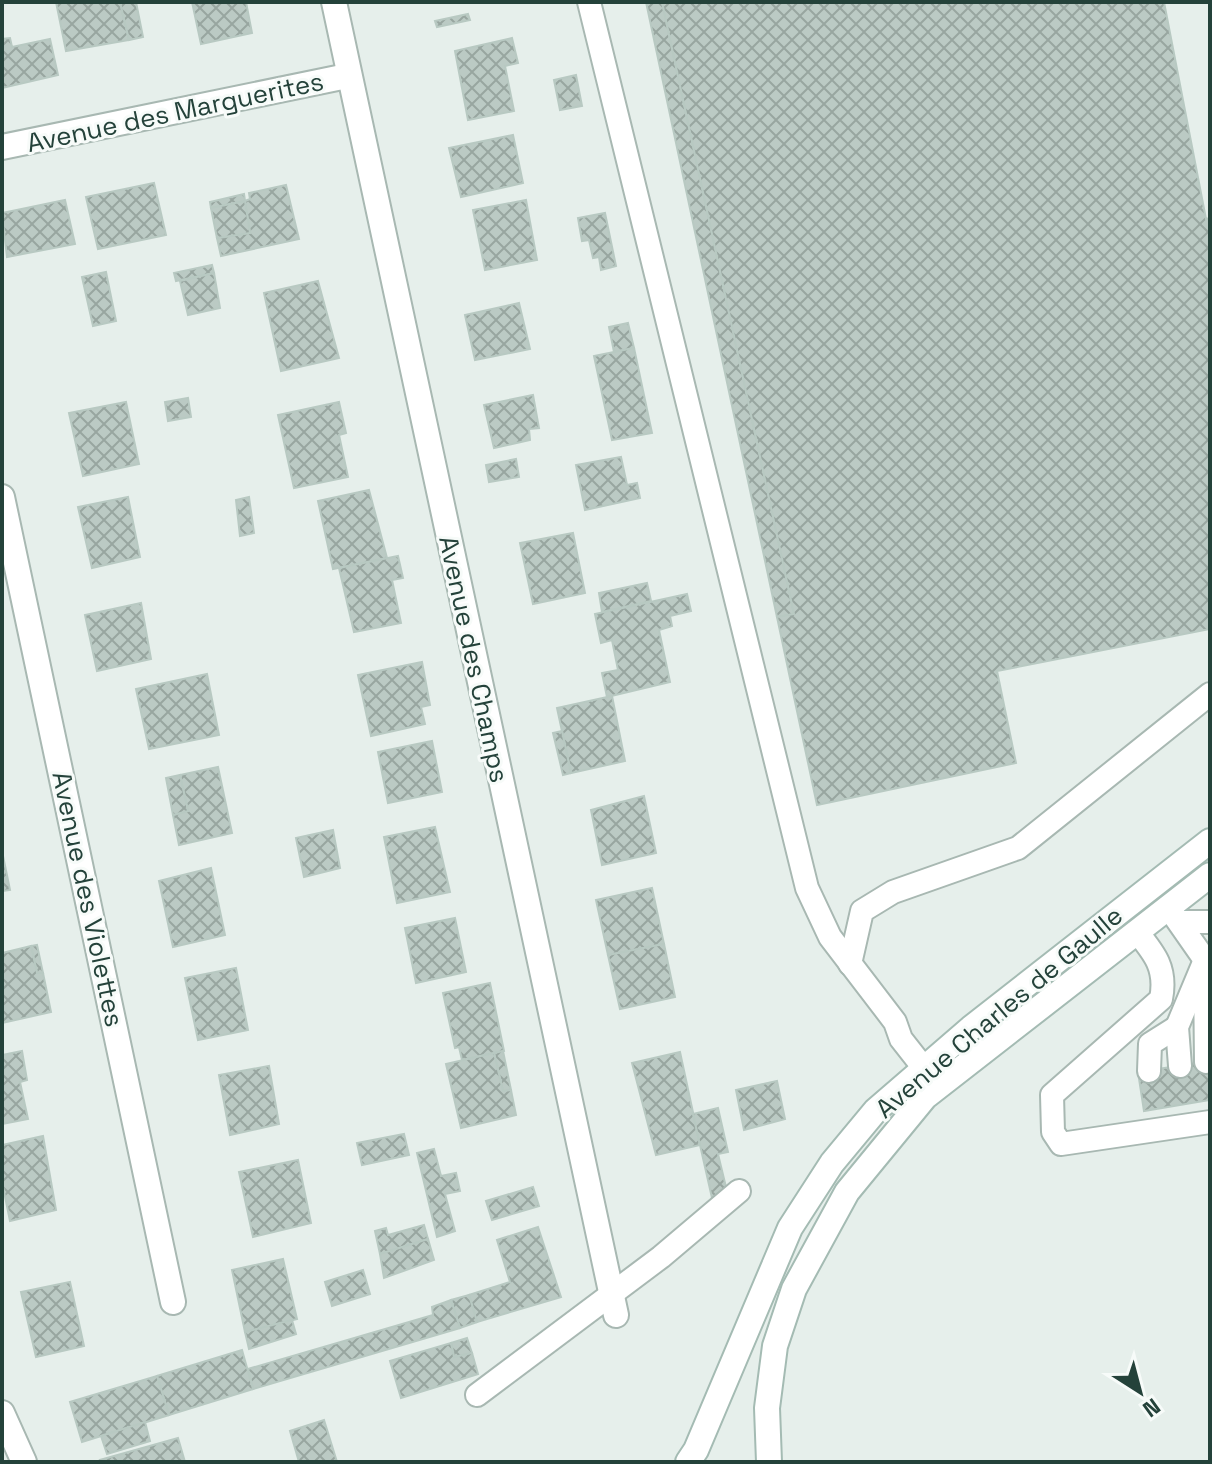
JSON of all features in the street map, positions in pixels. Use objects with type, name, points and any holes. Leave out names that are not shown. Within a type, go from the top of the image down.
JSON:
[{"type":"street","name":"Avenue des Champs","points":[[334,2],[347,76],[614,1303]]},
{"type":"street","name":"Avenue des Marguerites","points":[[2,147],[347,76]]},
{"type":"street","name":"Avenue des Violettes","points":[[2,497],[173,1302]]},
{"type":"street","name":"Avenue Charles de Gaulle","points":[[688,1462],[696,1450],[790,1228],[832,1163],[876,1110],[923,1067],[1210,841]]},
{"type":"street","name":"Avenue Charles de Gaulle","points":[[769,1462],[767,1408],[775,1346],[794,1289],[847,1192],[925,1097],[1137,932],[1174,914],[1210,875]]},
{"type":"street","points":[[2,1413],[24,1462]]},
{"type":"lane","points":[[589,2],[807,888],[830,937],[895,1022],[901,1039],[923,1067]]},
{"type":"lane","points":[[850,964],[862,911],[893,892],[1018,848],[1210,694]]},
{"type":"lane","points":[[1174,914],[1210,922]]},
{"type":"lane","points":[[1174,914],[1208,966],[1203,1037],[1206,1062]]},
{"type":"lane","points":[[1137,932],[1158,958],[1164,980],[1161,999],[1052,1095],[1053,1132],[1061,1144],[1159,1119],[1195,1117]]},
{"type":"lane","points":[[1149,1071],[1150,1044],[1177,1027],[1208,966]]},
{"type":"lane","points":[[1177,1027],[1180,1066]]},
{"type":"lane","points":[[477,1395],[614,1303],[739,1191]]},
{"type":"building","points":[[56,2],[120,2],[129,40],[66,51]]},
{"type":"building","points":[[120,2],[136,2],[143,37],[129,40]]},
{"type":"building","points":[[192,2],[246,2],[252,33],[201,44]]},
{"type":"building","points":[[646,2],[662,2],[794,614],[777,617]]},
{"type":"building","points":[[662,2],[1164,2],[1206,219],[1210,218],[1210,629],[997,671],[1016,763],[817,805],[777,617],[794,614]]},
{"type":"building","points":[[468,14],[470,20],[437,27],[435,21]]},
{"type":"building","points":[[10,38],[12,47],[50,39],[58,75],[2,88],[2,39]]},
{"type":"building","points":[[512,38],[518,63],[505,66],[514,111],[468,120],[455,51]]},
{"type":"building","points":[[576,75],[582,106],[560,110],[554,80]]},
{"type":"building","points":[[513,135],[523,183],[461,197],[449,148]]},
{"type":"building","points":[[154,183],[166,235],[98,249],[86,197]]},
{"type":"building","points":[[286,185],[299,239],[221,256],[217,238],[250,233],[245,201],[250,199],[249,193]]},
{"type":"building","points":[[244,194],[245,201],[211,208],[210,202]]},
{"type":"building","points":[[65,200],[75,244],[7,257],[2,213]]},
{"type":"building","points":[[526,200],[537,260],[485,270],[473,210]]},
{"type":"building","points":[[245,201],[250,233],[217,238],[211,208]]},
{"type":"building","points":[[605,213],[616,266],[601,270],[599,257],[593,258],[589,240],[582,241],[578,218]]},
{"type":"building","points":[[212,265],[214,273],[176,281],[174,273]]},
{"type":"building","points":[[106,272],[116,321],[93,326],[82,277]]},
{"type":"building","points":[[214,273],[220,308],[188,315],[180,281]]},
{"type":"building","points":[[318,281],[339,358],[281,371],[264,293]]},
{"type":"building","points":[[519,303],[530,349],[475,360],[465,315]]},
{"type":"building","points":[[628,323],[634,348],[614,352],[609,327]]},
{"type":"building","points":[[634,348],[652,433],[612,440],[594,356]]},
{"type":"building","points":[[533,395],[539,428],[529,429],[530,440],[494,448],[484,405]]},
{"type":"building","points":[[188,398],[191,417],[168,421],[165,402]]},
{"type":"building","points":[[126,402],[139,464],[83,476],[69,413]]},
{"type":"building","points":[[339,402],[346,433],[339,435],[348,477],[294,488],[278,415]]},
{"type":"building","points":[[621,457],[627,485],[637,483],[640,498],[585,510],[576,465]]},
{"type":"building","points":[[516,459],[519,477],[489,482],[486,465]]},
{"type":"building","points":[[369,490],[387,558],[333,569],[318,501]]},
{"type":"building","points":[[128,497],[140,557],[92,568],[78,507]]},
{"type":"building","points":[[249,497],[254,533],[240,536],[236,500]]},
{"type":"building","points":[[573,533],[585,593],[533,604],[520,543]]},
{"type":"building","points":[[398,556],[403,578],[392,580],[401,623],[354,632],[339,568]]},
{"type":"building","points":[[647,583],[651,601],[602,612],[599,593]]},
{"type":"building","points":[[687,594],[691,611],[670,616],[672,626],[659,630],[670,682],[607,697],[602,673],[618,670],[612,640],[601,643],[595,614]]},
{"type":"building","points":[[141,603],[151,659],[97,671],[85,615]]},
{"type":"building","points":[[422,662],[430,705],[421,707],[425,724],[371,736],[358,675]]},
{"type":"building","points":[[207,674],[219,735],[149,749],[136,689]]},
{"type":"building","points":[[612,696],[625,761],[571,773],[557,708]]},
{"type":"building","points":[[562,731],[571,773],[563,775],[553,733]]},
{"type":"building","points":[[432,741],[442,792],[388,803],[378,752]]},
{"type":"building","points":[[218,767],[232,833],[179,845],[173,815],[188,811],[180,775]]},
{"type":"building","points":[[180,775],[188,811],[173,815],[166,778]]},
{"type":"building","points":[[644,796],[656,853],[602,865],[591,810]]},
{"type":"building","points":[[435,827],[450,892],[397,903],[384,837]]},
{"type":"building","points":[[333,830],[340,868],[304,877],[296,838]]},
{"type":"building","points":[[2,851],[10,890],[2,891]]},
{"type":"building","points":[[211,868],[225,935],[173,947],[159,881]]},
{"type":"building","points":[[652,888],[664,944],[608,955],[596,900]]},
{"type":"building","points":[[455,918],[466,972],[416,983],[405,928]]},
{"type":"building","points":[[664,944],[675,997],[620,1009],[608,955]]},
{"type":"building","points":[[37,945],[43,973],[37,973],[31,946]]},
{"type":"building","points":[[31,946],[37,973],[43,973],[51,1012],[2,1023],[2,953]]},
{"type":"building","points":[[236,968],[248,1030],[198,1040],[185,978]]},
{"type":"building","points":[[490,983],[504,1051],[462,1060],[459,1047],[455,1048],[443,993]]},
{"type":"building","points":[[22,1051],[27,1080],[20,1082],[28,1119],[2,1124],[2,1055]]},
{"type":"building","points":[[503,1051],[511,1090],[503,1091],[494,1053]]},
{"type":"building","points":[[680,1052],[700,1145],[656,1155],[632,1063]]},
{"type":"building","points":[[494,1053],[503,1091],[511,1090],[516,1115],[461,1128],[446,1064]]},
{"type":"building","points":[[1210,1061],[1210,1100],[1144,1111],[1138,1072]]},
{"type":"building","points":[[269,1066],[279,1124],[230,1135],[219,1075]]},
{"type":"building","points":[[777,1081],[785,1119],[744,1130],[736,1090]]},
{"type":"building","points":[[718,1108],[728,1152],[718,1154],[726,1187],[712,1198],[693,1114]]},
{"type":"building","points":[[404,1134],[409,1155],[362,1165],[357,1143]]},
{"type":"building","points":[[43,1136],[56,1210],[10,1221],[2,1182],[2,1145]]},
{"type":"building","points":[[434,1149],[441,1176],[456,1173],[460,1191],[445,1194],[455,1231],[437,1237],[417,1153]]},
{"type":"building","points":[[298,1160],[311,1223],[253,1237],[239,1172]]},
{"type":"building","points":[[533,1187],[539,1206],[492,1220],[486,1201]]},
{"type":"building","points":[[424,1225],[428,1239],[380,1254],[375,1231],[386,1228],[388,1235]]},
{"type":"building","points":[[538,1227],[561,1297],[477,1322],[469,1295],[510,1282],[497,1240]]},
{"type":"building","points":[[428,1239],[434,1260],[384,1278],[380,1254]]},
{"type":"building","points":[[283,1259],[297,1319],[245,1332],[232,1270]]},
{"type":"building","points":[[363,1270],[370,1294],[332,1306],[325,1282]]},
{"type":"building","points":[[70,1282],[84,1346],[36,1357],[21,1292]]},
{"type":"building","points":[[469,1295],[477,1322],[460,1328],[451,1300]]},
{"type":"building","points":[[451,1300],[460,1328],[253,1389],[248,1369],[433,1315],[432,1307]]},
{"type":"building","points":[[292,1320],[296,1334],[249,1349],[245,1332]]},
{"type":"building","points":[[467,1338],[472,1353],[454,1357],[451,1343]]},
{"type":"building","points":[[451,1343],[454,1357],[472,1353],[478,1374],[401,1398],[390,1361]]},
{"type":"building","points":[[242,1350],[253,1389],[169,1415],[157,1376]]},
{"type":"building","points":[[157,1376],[169,1415],[82,1442],[70,1402]]},
{"type":"building","points":[[324,1420],[337,1462],[299,1462],[290,1431]]},
{"type":"building","points":[[145,1422],[150,1441],[107,1454],[101,1436]]},
{"type":"building","points":[[178,1438],[185,1462],[100,1460]]}]
